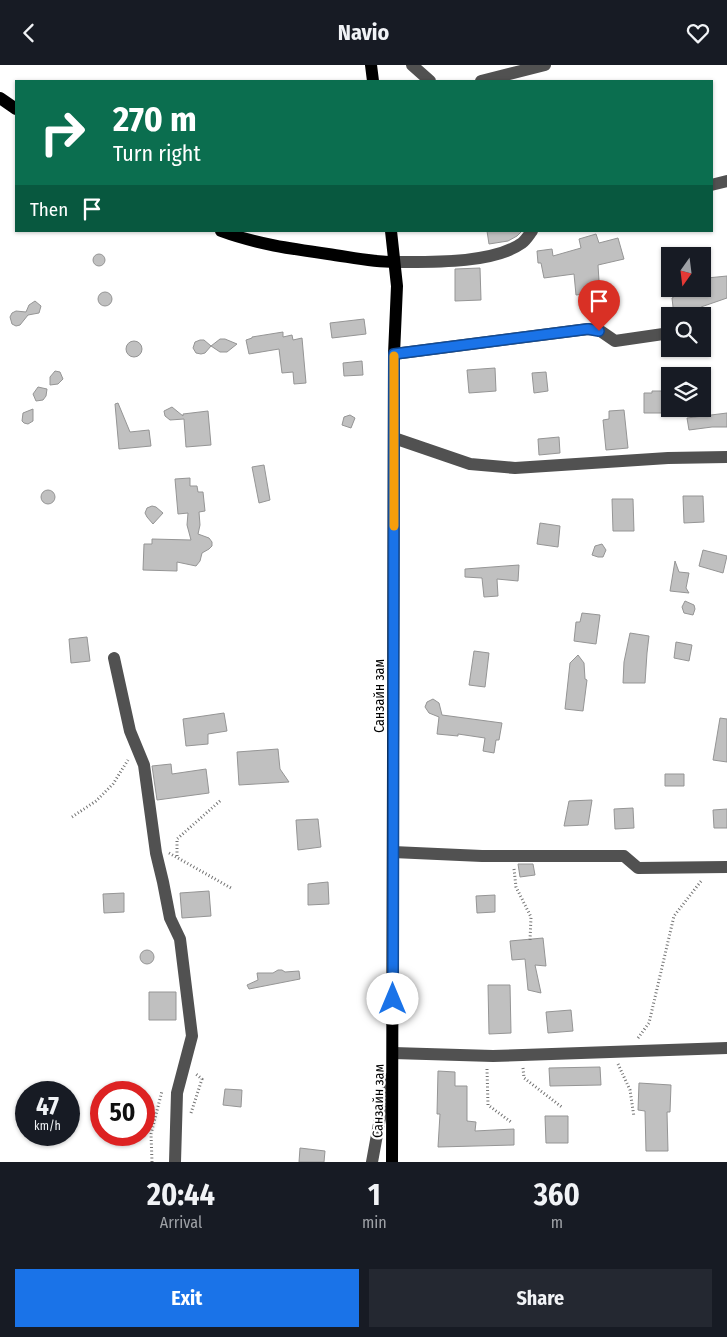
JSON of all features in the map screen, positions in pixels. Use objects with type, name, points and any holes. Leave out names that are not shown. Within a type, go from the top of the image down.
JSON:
[{"type":"main road","points":[[371,65],[373,80]]},
{"type":"main road","points":[[0,98],[15,108]]},
{"type":"main road","points":[[224,232],[244,239],[291,249],[376,262],[394,262]]},
{"type":"main road","name":"Санзайн зам","points":[[391,232],[397,286],[394,354],[392,1162]]},
{"type":"street","points":[[412,65],[429,80]]},
{"type":"street","points":[[485,80],[546,65]]},
{"type":"street","points":[[713,184],[727,181]]},
{"type":"street","points":[[394,262],[481,258],[507,252],[524,242],[531,232]]},
{"type":"street","points":[[394,354],[588,329],[599,331],[615,341],[661,334]]},
{"type":"street","points":[[394,437],[470,464],[515,468],[668,458],[727,457]]},
{"type":"street","points":[[114,659],[130,731],[144,765],[156,853],[164,882],[170,918],[180,939],[192,1036],[177,1093],[175,1162]]},
{"type":"street","points":[[394,852],[513,856],[624,856],[638,868],[727,867]]},
{"type":"street","points":[[393,1053],[522,1055],[727,1048]]},
{"type":"street","points":[[372,1162],[386,1091],[393,1071]]},
{"type":"path","points":[[72,817],[102,795],[112,784],[136,747]]},
{"type":"path","points":[[178,856],[177,839],[221,800]]},
{"type":"path","points":[[156,853],[168,852],[178,856],[231,887]]},
{"type":"path","points":[[513,856],[516,887],[531,917],[530,940]]},
{"type":"path","points":[[629,1051],[649,1023],[674,916],[704,877]]},
{"type":"path","points":[[613,1052],[630,1090],[634,1117]]},
{"type":"path","points":[[487,1055],[488,1105],[511,1122]]},
{"type":"path","points":[[522,1055],[524,1078],[563,1108]]},
{"type":"path","points":[[176,1124],[191,1114],[202,1079],[185,1066]]},
{"type":"path","points":[[152,1162],[151,1134],[164,1084]]},
{"type":"building","points":[[487,232],[521,232],[508,241],[489,244]]},
{"type":"building","points":[[596,234],[599,243],[618,238],[624,259],[598,265],[600,297],[606,297],[607,317],[592,318],[591,307],[580,298],[584,298],[584,294],[576,295],[574,274],[544,278],[541,263],[538,263],[537,251],[552,249],[553,256],[581,248],[579,239]]},
{"type":"building","points":[[97,254],[101,254],[105,260],[101,266],[97,266],[93,262],[93,258]]},
{"type":"building","points":[[480,268],[481,300],[455,301],[455,269]]},
{"type":"building","points":[[727,276],[727,298],[701,307],[673,307],[672,298],[674,297],[711,297],[711,278]]},
{"type":"building","points":[[102,292],[108,292],[112,299],[108,306],[102,306],[98,302],[98,296]]},
{"type":"building","points":[[35,301],[41,306],[39,313],[28,315],[20,325],[12,324],[10,317],[12,313],[16,311],[26,312],[29,305]]},
{"type":"building","points":[[364,319],[366,334],[332,338],[330,323]]},
{"type":"building","points":[[283,332],[283,337],[292,335],[293,340],[302,338],[306,383],[294,384],[293,372],[282,373],[279,349],[249,354],[246,340],[252,337]]},
{"type":"building","points":[[220,339],[237,344],[227,352],[220,352],[211,346]]},
{"type":"building","points":[[204,340],[211,346],[205,353],[201,354],[196,353],[193,348],[195,342]]},
{"type":"building","points":[[131,341],[137,341],[142,346],[140,355],[131,357],[126,352],[126,346]]},
{"type":"building","points":[[362,361],[363,375],[344,376],[343,363]]},
{"type":"building","points":[[495,368],[496,391],[469,393],[467,370]]},
{"type":"building","points":[[55,371],[60,372],[63,379],[58,384],[50,385],[50,377]]},
{"type":"building","points":[[546,372],[548,391],[534,393],[532,373]]},
{"type":"building","points":[[38,387],[47,389],[46,396],[43,400],[36,401],[33,394]]},
{"type":"building","points":[[652,391],[661,391],[661,413],[644,413],[644,393],[652,393]]},
{"type":"building","points":[[118,403],[130,432],[149,430],[151,446],[119,449],[115,404]]},
{"type":"building","points":[[172,407],[183,416],[183,414],[208,411],[211,445],[186,447],[184,419],[170,420],[165,416],[164,411]]},
{"type":"building","points":[[33,409],[33,421],[28,424],[24,423],[22,421],[23,413]]},
{"type":"building","points":[[624,410],[628,448],[606,450],[603,420],[609,419],[609,411]]},
{"type":"building","points":[[727,413],[727,427],[689,430],[687,418],[711,417],[711,415]]},
{"type":"building","points":[[350,415],[355,418],[351,428],[342,425],[344,417]]},
{"type":"building","points":[[559,437],[560,453],[539,455],[538,439]]},
{"type":"building","points":[[264,465],[270,500],[259,503],[252,467]]},
{"type":"building","points":[[190,478],[190,486],[197,486],[198,492],[203,492],[205,511],[199,512],[200,525],[198,534],[209,538],[212,546],[202,553],[200,561],[196,566],[177,562],[177,571],[143,570],[144,544],[152,544],[152,539],[191,540],[187,525],[188,513],[178,514],[175,479]]},
{"type":"building","points":[[48,490],[53,492],[55,497],[53,502],[48,504],[43,502],[41,497],[43,492]]},
{"type":"building","points":[[683,496],[703,496],[704,522],[684,523]]},
{"type":"building","points":[[612,499],[633,499],[634,531],[613,531]]},
{"type":"building","points":[[152,506],[163,513],[153,524],[145,513],[147,508]]},
{"type":"building","points":[[540,523],[560,526],[558,547],[537,544]]},
{"type":"building","points":[[602,544],[606,550],[603,557],[592,555],[595,546]]},
{"type":"building","points":[[703,550],[727,556],[723,573],[699,566]]},
{"type":"building","points":[[675,561],[679,572],[689,573],[686,588],[689,593],[670,591]]},
{"type":"building","points":[[519,565],[518,581],[497,579],[498,596],[484,597],[482,578],[465,577],[465,569]]},
{"type":"building","points":[[685,601],[694,605],[693,615],[684,613],[682,607]]},
{"type":"building","points":[[582,613],[600,615],[596,644],[574,641],[576,622],[580,622]]},
{"type":"building","points":[[630,633],[649,636],[645,683],[623,683],[624,662]]},
{"type":"building","points":[[87,637],[90,661],[71,663],[69,639]]},
{"type":"building","points":[[676,642],[692,645],[689,661],[674,658]]},
{"type":"building","points":[[474,651],[489,653],[485,687],[469,685]]},
{"type":"building","points":[[578,655],[584,663],[585,679],[587,680],[583,711],[565,709],[570,663]]},
{"type":"building","points":[[433,699],[439,703],[442,715],[502,723],[494,753],[483,751],[485,738],[458,734],[458,736],[437,734],[439,717],[429,713],[425,707],[427,702]]},
{"type":"building","points":[[224,713],[227,731],[208,734],[208,744],[186,746],[183,719]]},
{"type":"building","points":[[720,718],[727,719],[727,762],[713,760]]},
{"type":"building","points":[[278,749],[280,769],[289,782],[239,785],[237,752]]},
{"type":"building","points":[[171,764],[172,774],[206,769],[209,793],[157,800],[152,766]]},
{"type":"building","points":[[665,774],[684,774],[684,786],[665,786]]},
{"type":"building","points":[[592,800],[588,825],[564,826],[569,801]]},
{"type":"building","points":[[633,808],[634,828],[615,829],[614,809]]},
{"type":"building","points":[[727,809],[727,828],[714,828],[713,810]]},
{"type":"building","points":[[318,819],[321,847],[298,850],[296,820]]},
{"type":"building","points":[[518,864],[533,864],[535,875],[520,877]]},
{"type":"building","points":[[328,882],[329,904],[308,905],[308,884]]},
{"type":"building","points":[[209,891],[211,916],[182,918],[180,893]]},
{"type":"building","points":[[124,893],[124,912],[104,913],[103,894]]},
{"type":"building","points":[[495,895],[495,912],[477,913],[476,896]]},
{"type":"building","points":[[543,938],[546,966],[535,965],[541,993],[528,990],[525,959],[512,960],[510,941]]},
{"type":"building","points":[[144,950],[150,950],[154,957],[150,964],[144,964],[140,960],[140,954]]},
{"type":"building","points":[[278,970],[285,972],[299,971],[300,979],[249,989],[247,985],[258,980],[257,973],[273,973]]},
{"type":"building","points":[[488,985],[510,985],[511,1033],[489,1034]]},
{"type":"building","points":[[149,992],[176,992],[176,1020],[149,1020]]},
{"type":"building","points":[[571,1010],[573,1031],[548,1033],[546,1012]]},
{"type":"building","points":[[600,1067],[601,1085],[550,1086],[549,1068]]},
{"type":"building","points":[[438,1071],[455,1072],[455,1086],[467,1086],[467,1121],[476,1122],[475,1131],[514,1129],[514,1145],[438,1147],[440,1114],[437,1114]]},
{"type":"building","points":[[639,1083],[671,1085],[670,1112],[667,1112],[668,1151],[646,1151],[645,1111],[638,1110]]},
{"type":"building","points":[[225,1089],[242,1090],[241,1107],[223,1105]]},
{"type":"building","points":[[545,1116],[568,1116],[568,1143],[546,1143]]},
{"type":"building","points":[[300,1148],[325,1151],[324,1162],[299,1162]]},
{"type":"slow traffic","points":[[394,356],[394,526]]},
{"type":"route","points":[[393,999],[394,354],[588,329],[599,331]]}]
